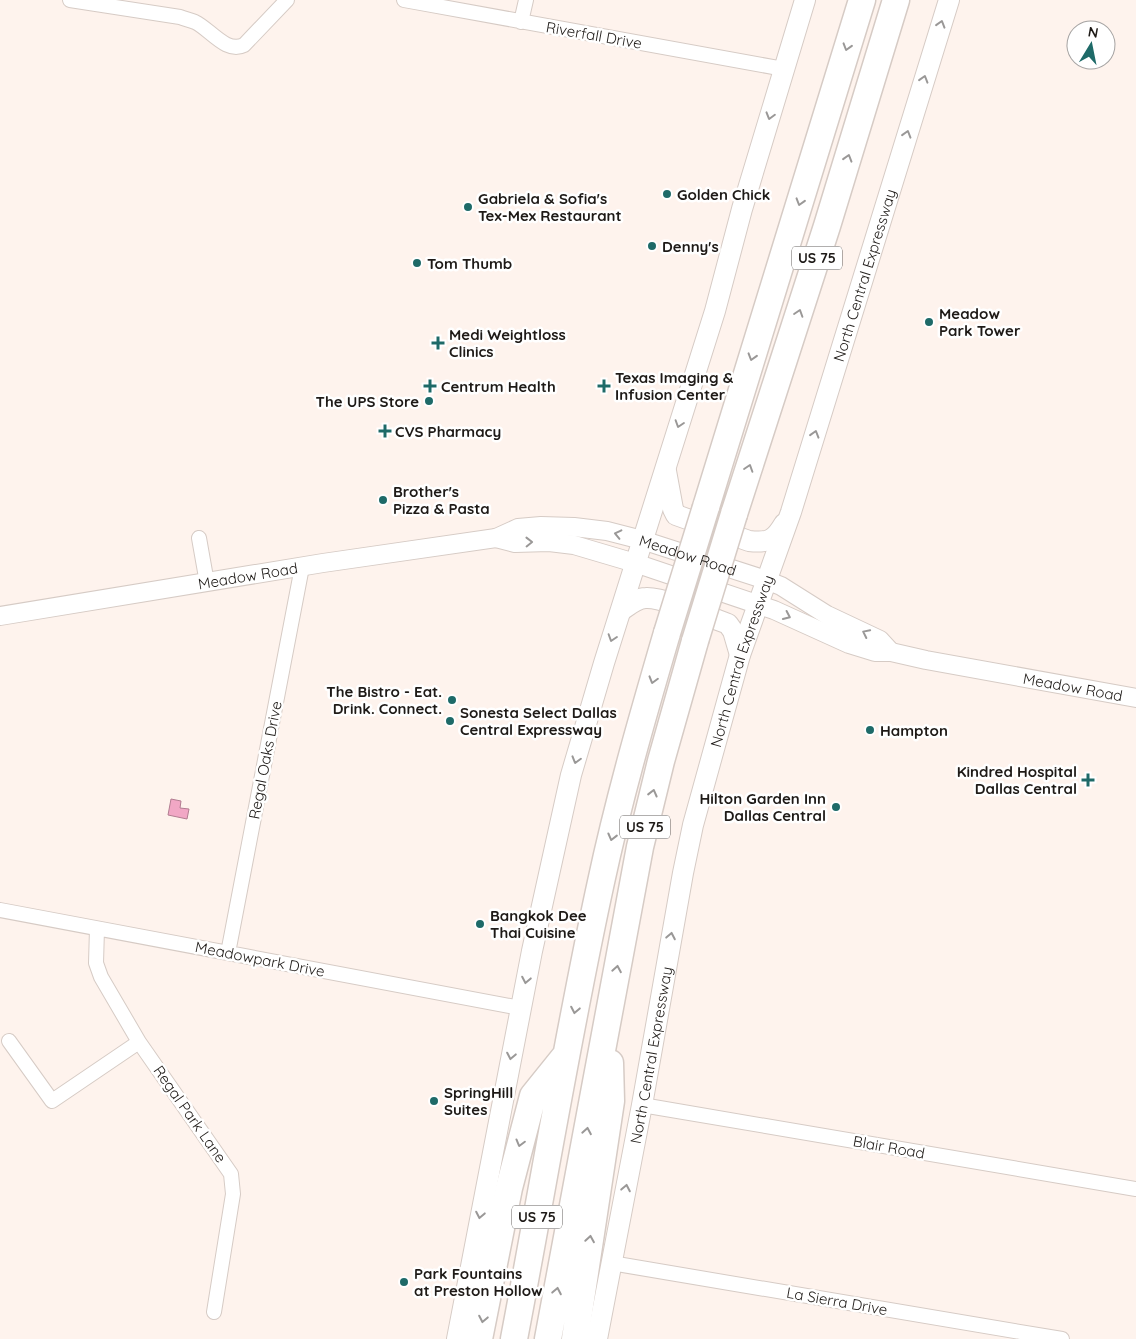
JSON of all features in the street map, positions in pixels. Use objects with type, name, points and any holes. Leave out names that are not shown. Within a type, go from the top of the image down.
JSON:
[{"type":"highway","name":"US 75","points":[[514,1339],[590,936],[611,840],[643,714],[862,0]]},
{"type":"highway","name":"US 75","points":[[548,1339],[640,847],[661,761],[734,514],[827,226],[896,0]]},
{"type":"highway","points":[[575,1339],[611,1101],[608,1017]]},
{"type":"highway","points":[[479,1339],[509,1188],[532,1096],[567,1053]]},
{"type":"main road","points":[[457,1339],[520,1008],[571,775],[642,540],[715,311],[742,209],[805,0]]},
{"type":"main road","name":"North Central Expressway","points":[[598,1339],[693,824],[740,655],[791,512],[949,0]]},
{"type":"main road","points":[[666,467],[673,509],[676,515],[749,541],[762,542],[771,540],[778,534],[791,512]]},
{"type":"main road","points":[[622,610],[638,600],[646,598],[659,600],[728,624],[733,631],[740,655]]},
{"type":"street","points":[[70,0],[180,18],[196,23],[224,43],[238,47],[244,45],[288,0]]},
{"type":"street","name":"Riverfall Drive","points":[[404,0],[784,69]]},
{"type":"street","points":[[521,22],[526,0]]},
{"type":"street","name":"Meadow Road","points":[[0,616],[496,538],[518,528],[541,526],[574,527],[607,531],[642,540],[766,580],[781,586],[827,615],[880,640],[891,652]]},
{"type":"street","points":[[199,538],[207,583]]},
{"type":"street","name":"Meadow Road","points":[[496,538],[515,543],[549,542],[574,545],[635,563],[774,610],[849,644],[876,652],[891,652],[1136,698]]},
{"type":"street","name":"Regal Oaks Drive","points":[[228,953],[302,567]]},
{"type":"street","name":"Meadowpark Drive","points":[[0,910],[520,1008]]},
{"type":"street","name":"Regal Park Lane","points":[[97,929],[96,964],[101,977],[139,1042],[228,1168],[233,1181],[233,1194],[214,1312]]},
{"type":"street","points":[[9,1041],[52,1101],[139,1042]]},
{"type":"street","name":"Blair Road","points":[[642,1105],[1136,1188]]},
{"type":"street","name":"La Sierra Drive","points":[[611,1262],[1062,1339]]},
{"type":"shaded area","points":[[171,799],[181,801],[180,808],[189,809],[187,819],[168,815]]},
{"type":"place","name":"Golden Chick","points":[[667,194]]},
{"type":"place","name":"Gabriela & Sofia's Tex-Mex Restaurant","points":[[468,207]]},
{"type":"place","name":"Denny's","points":[[652,246]]},
{"type":"place","name":"Tom Thumb","points":[[417,263]]},
{"type":"place","name":"Meadow Park Tower","points":[[929,322]]},
{"type":"place","name":"Medi Weightloss Clinics","points":[[438,343]]},
{"type":"place","name":"Centrum Health","points":[[430,386]]},
{"type":"place","name":"Texas Imaging & Infusion Center","points":[[604,386]]},
{"type":"place","name":"The UPS Store","points":[[429,401]]},
{"type":"place","name":"CVS Pharmacy","points":[[385,431]]},
{"type":"place","name":"Brother's Pizza & Pasta","points":[[383,500]]},
{"type":"place","name":"The Bistro - Eat. Drink. Connect.","points":[[452,700]]},
{"type":"place","name":"Sonesta Select Dallas Central Expressway","points":[[450,721]]},
{"type":"place","name":"Hampton","points":[[870,730]]},
{"type":"place","name":"Kindred Hospital Dallas Central","points":[[1088,780]]},
{"type":"place","name":"Hilton Garden Inn Dallas Central","points":[[836,807]]},
{"type":"place","name":"Bangkok Dee Thai Cuisine","points":[[480,924]]},
{"type":"place","name":"SpringHill Suites","points":[[434,1101]]},
{"type":"place","name":"Park Fountains at Preston Hollow","points":[[404,1282]]}]
